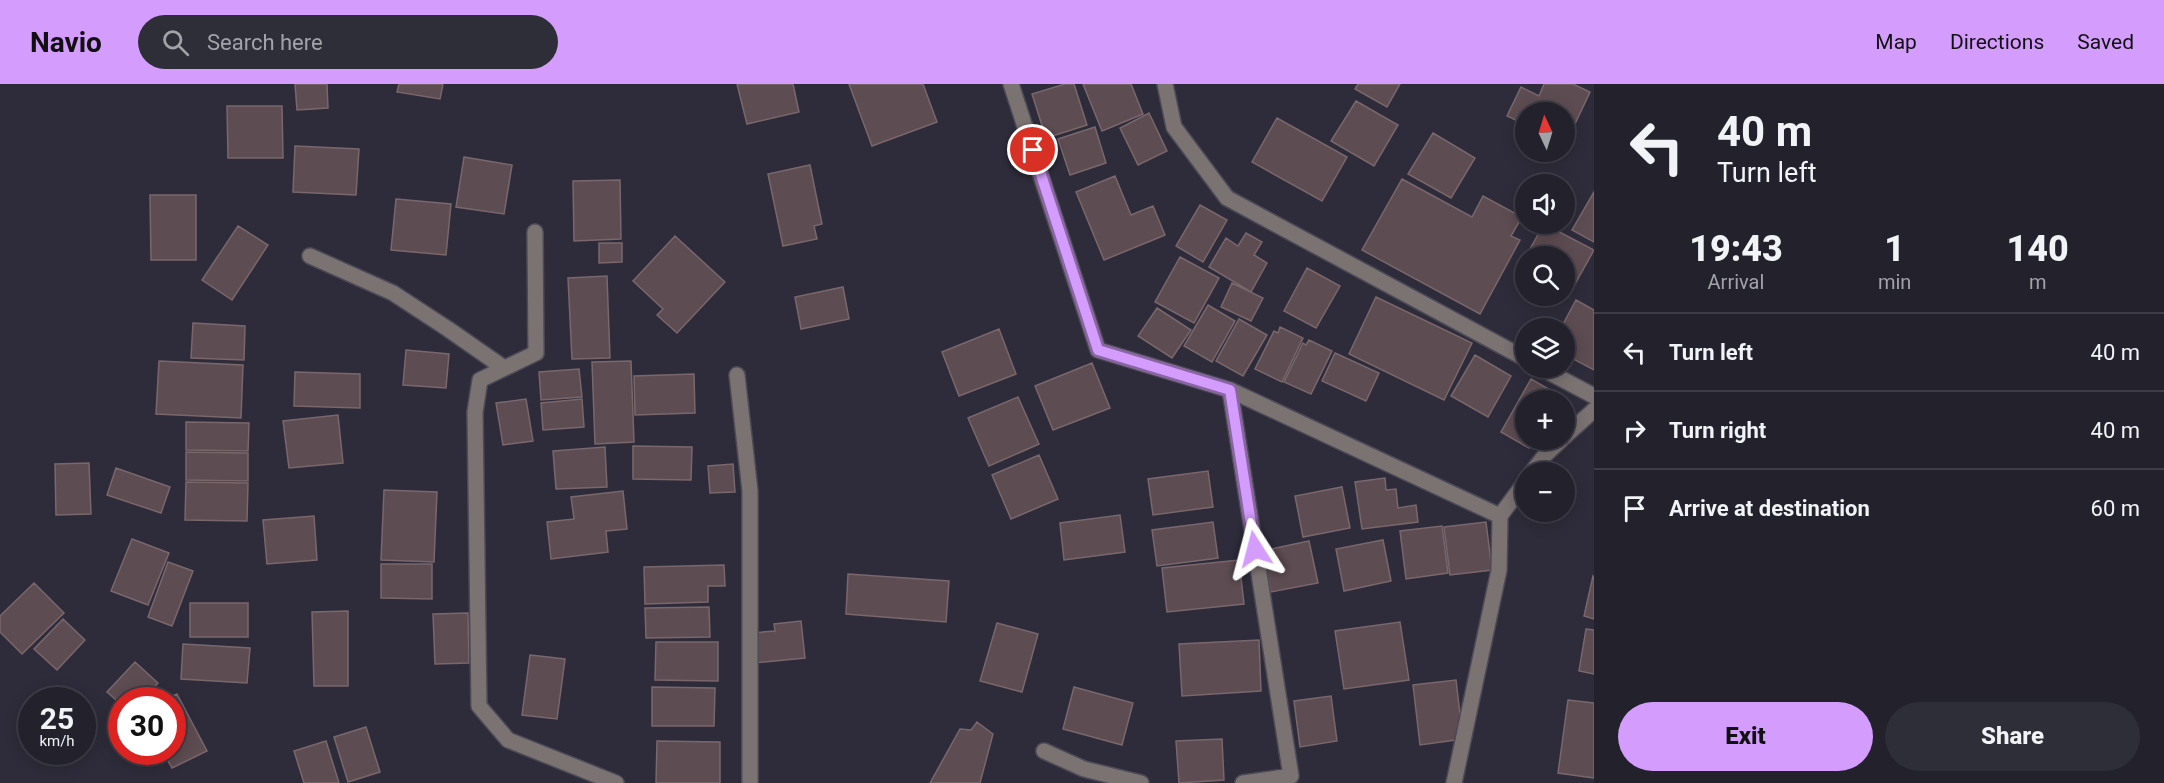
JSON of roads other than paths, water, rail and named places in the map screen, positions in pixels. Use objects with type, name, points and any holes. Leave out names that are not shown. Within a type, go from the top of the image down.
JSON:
[{"type":"street","points":[[1011,84],[1098,350],[1230,390],[1500,516]]},
{"type":"street","points":[[1165,84],[1174,127],[1227,198],[1515,353]]},
{"type":"street","points":[[535,232],[536,353],[480,380],[475,412],[479,706],[508,740],[616,783]]},
{"type":"street","points":[[310,256],[393,293],[504,368]]},
{"type":"street","points":[[737,375],[750,491],[750,783]]},
{"type":"street","points":[[1560,378],[1594,396]]},
{"type":"street","points":[[1230,390],[1291,776],[1243,783]]},
{"type":"street","points":[[1575,427],[1594,410]]},
{"type":"street","points":[[1540,462],[1550,450]]},
{"type":"street","points":[[1454,783],[1499,570],[1500,516],[1515,496]]},
{"type":"street","points":[[1044,751],[1084,769],[1141,783]]}]
